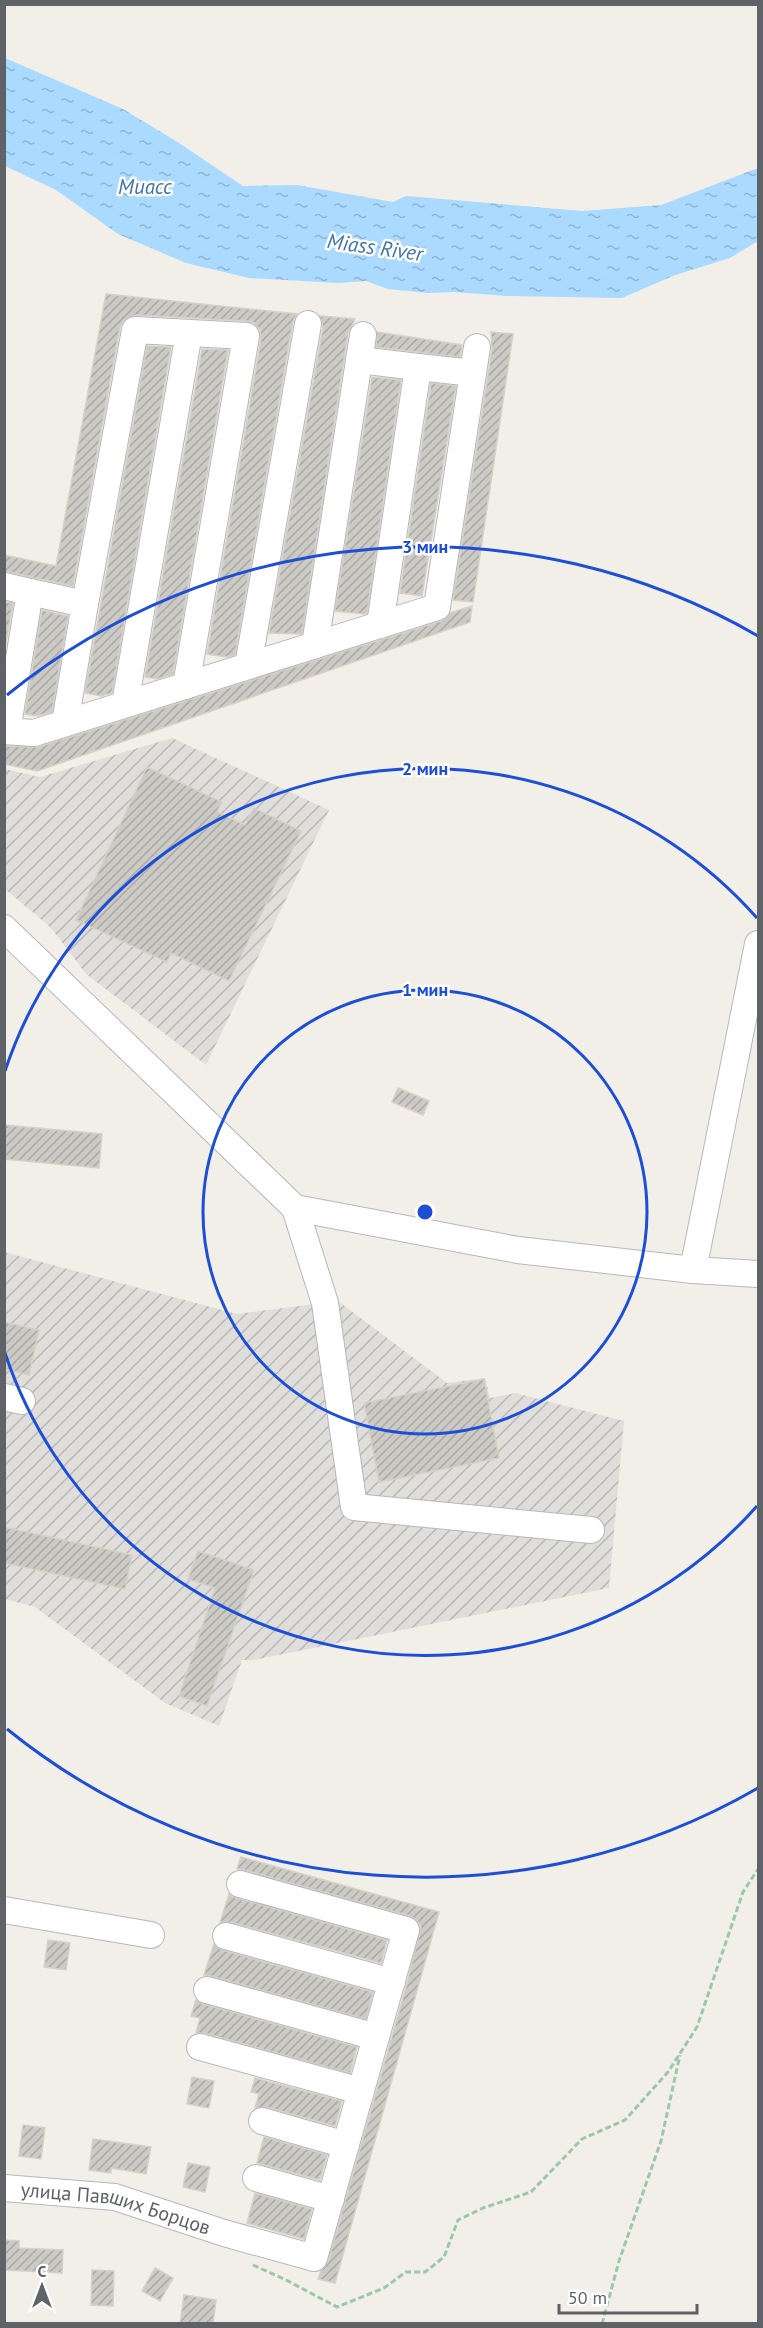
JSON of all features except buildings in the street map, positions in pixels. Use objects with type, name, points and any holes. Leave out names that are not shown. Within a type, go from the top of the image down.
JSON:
[{"type":"street","points":[[248,666],[308,324]]},
{"type":"street","points":[[65,723],[135,330],[246,336],[186,686]]},
{"type":"street","points":[[125,704],[189,333]]},
{"type":"street","points":[[315,645],[363,334]]},
{"type":"street","points":[[30,591],[6,731],[34,733],[437,607],[477,347]]},
{"type":"street","points":[[359,360],[473,373]]},
{"type":"street","points":[[380,624],[418,367]]},
{"type":"street","points":[[4,586],[85,604]]},
{"type":"street","points":[[4,928],[296,1208],[325,1303],[354,1507],[591,1530]]},
{"type":"street","points":[[693,1270],[759,944]]},
{"type":"street","points":[[296,1208],[518,1250],[693,1270],[759,1274]]},
{"type":"street","points":[[240,1884],[406,1930],[331,2199],[256,2178]]},
{"type":"street","points":[[4,1910],[150,1935]]},
{"type":"street","points":[[226,1936],[392,1982]]},
{"type":"street","points":[[207,1990],[376,2037]]},
{"type":"street","points":[[200,2047],[361,2091]]},
{"type":"street","points":[[262,2121],[346,2145]]},
{"type":"street","name":"улица Павших Борцов","points":[[4,2188],[115,2197],[225,2233],[314,2258],[331,2199]]},
{"type":"path","points":[[250,2264],[337,2307],[384,2288],[406,2271],[426,2272],[444,2257],[458,2220],[491,2204],[531,2192],[582,2139],[625,2120],[668,2072],[697,2027],[743,1892],[759,1869]]},
{"type":"path","points":[[602,2324],[619,2261],[661,2141],[680,2052]]},
{"type":"shaded area","points":[[172,738],[329,810],[206,1065],[86,974],[51,928],[5,889],[5,769],[40,777]]},
{"type":"shaded area","points":[[4,1252],[237,1314],[338,1301],[447,1383],[485,1378],[490,1398],[515,1393],[624,1421],[609,1588],[254,1660],[242,1660],[219,1726],[165,1703],[35,1607],[5,1599]]},
{"type":"water","name":"Миасс","points":[[5,58],[123,109],[243,186],[297,185],[393,202],[406,196],[582,211],[661,205],[758,168],[758,241],[730,258],[675,275],[622,298],[428,293],[388,289],[366,281],[338,283],[249,278],[186,263],[118,234],[56,190],[5,166]]},
{"type":"water label","name":"Miass River","points":[[375,247]]}]
